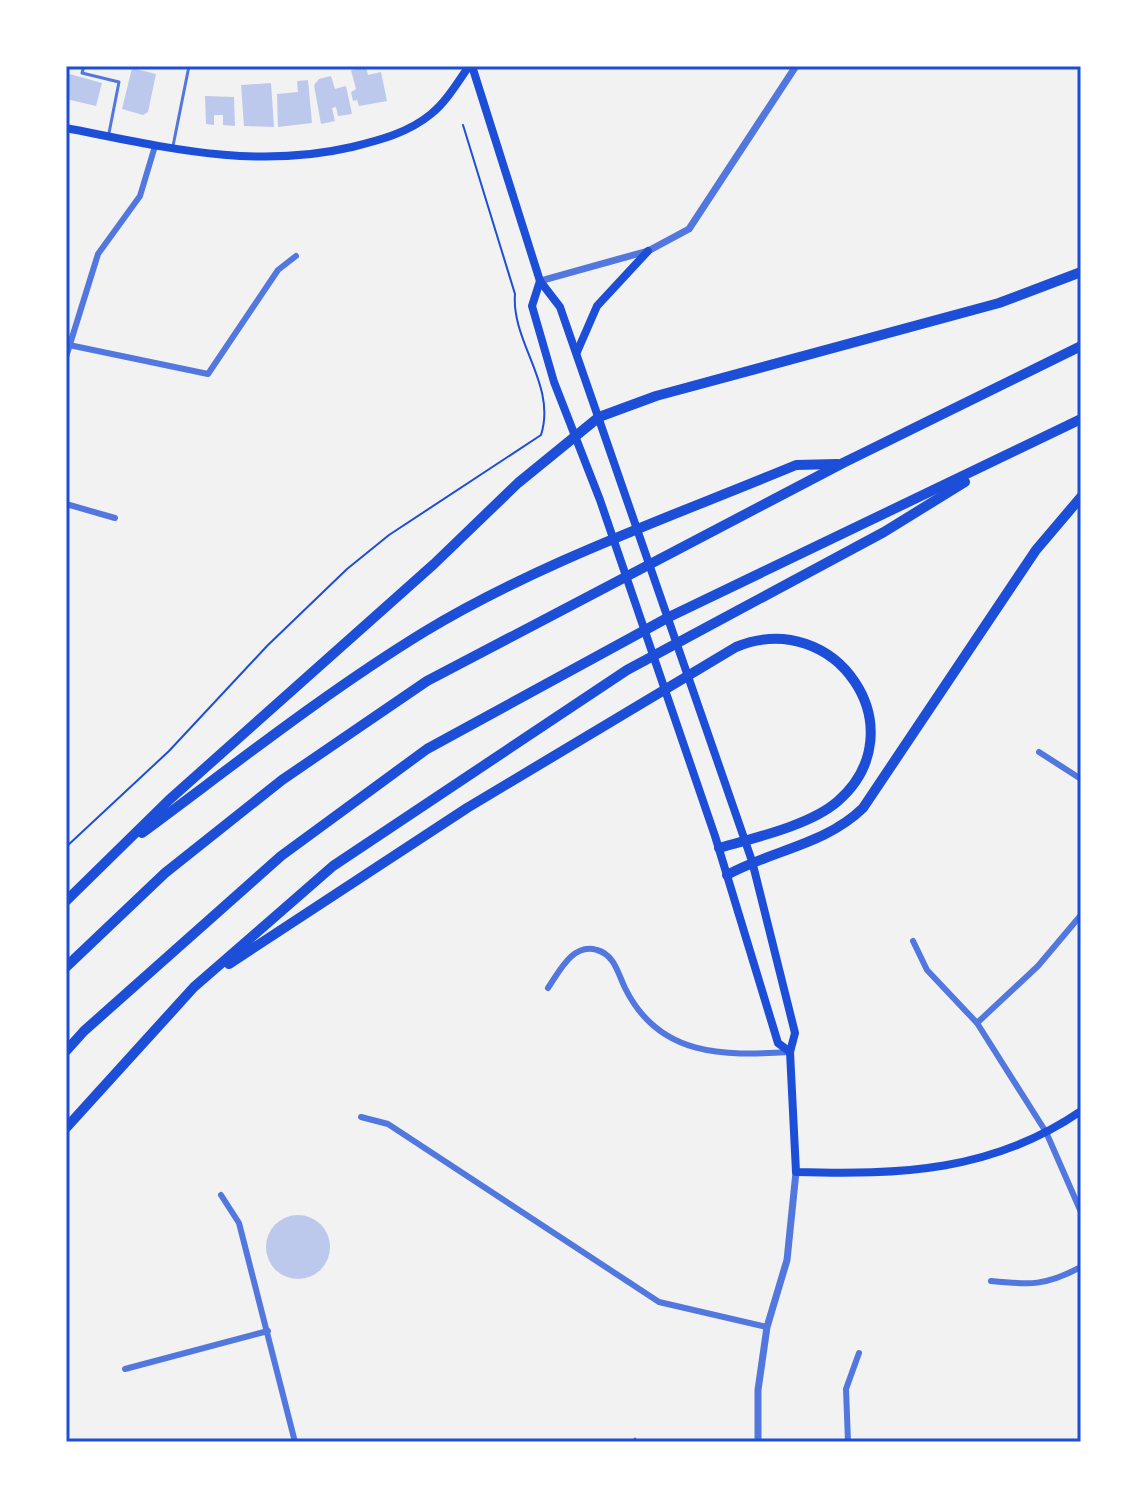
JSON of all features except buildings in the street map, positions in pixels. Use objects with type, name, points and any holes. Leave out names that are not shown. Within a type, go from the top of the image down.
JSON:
[{"type":"highway","points":[[66,901],[169,800],[434,564],[518,483],[599,417],[656,396],[999,303],[1081,272]]},
{"type":"highway","points":[[66,967],[165,873],[282,780],[427,681],[843,463],[1081,346]]},
{"type":"highway","points":[[66,1051],[84,1031],[281,856],[427,749],[669,617],[1081,419]]},
{"type":"highway","points":[[66,1128],[194,987],[333,866],[560,711],[702,628],[884,532],[1008,456]]},
{"type":"highway","points":[[112,856],[274,735],[425,632],[539,572],[796,465],[843,463]]},
{"type":"highway","points":[[727,875],[752,861],[828,835],[863,808],[1036,550],[1081,497]]},
{"type":"highway","points":[[194,987],[467,808],[736,647],[773,637],[810,644],[841,664],[861,692],[869,728],[866,756],[855,781],[827,809],[719,848]]},
{"type":"main road","points":[[66,128],[172,150],[258,159],[328,153],[408,130],[433,113],[471,66]]},
{"type":"main road","points":[[471,66],[540,281],[560,307],[577,353],[752,861],[795,1033],[790,1052],[796,1172],[862,1174],[953,1166],[1021,1146],[1081,1111]]},
{"type":"main road","points":[[577,353],[597,306],[648,251]]},
{"type":"main road","points":[[540,281],[532,306],[574,439],[600,500],[719,848],[778,1043],[790,1052]]},
{"type":"street","points":[[540,281],[648,251],[689,229],[796,66]]},
{"type":"street","points":[[66,357],[98,254],[140,196],[155,146]]},
{"type":"street","points":[[69,345],[208,374],[278,270],[296,256]]},
{"type":"street","points":[[66,504],[115,518]]},
{"type":"street","points":[[1039,752],[1081,779]]},
{"type":"street","points":[[977,1023],[1038,966],[1081,915]]},
{"type":"street","points":[[913,941],[927,970],[977,1023],[1046,1132],[1081,1212]]},
{"type":"street","points":[[548,988],[569,958],[583,949],[598,950],[615,963],[626,991],[644,1016],[680,1043],[721,1054],[790,1052]]},
{"type":"street","points":[[361,1117],[388,1124],[659,1302],[767,1327]]},
{"type":"street","points":[[758,1442],[758,1390],[767,1327],[787,1260],[796,1172]]},
{"type":"street","points":[[221,1195],[239,1223],[295,1442]]},
{"type":"street","points":[[991,1281],[1036,1286],[1081,1267]]},
{"type":"street","points":[[125,1369],[268,1331]]},
{"type":"street","points":[[848,1442],[846,1389],[859,1353]]},
{"type":"lane","points":[[84,66],[82,73],[119,82],[108,136]]},
{"type":"lane","points":[[172,150],[189,66]]},
{"type":"path","points":[[66,847],[169,751],[267,646],[347,569],[441,499],[541,435],[545,423],[538,377],[513,314],[515,294],[463,125]]}]
